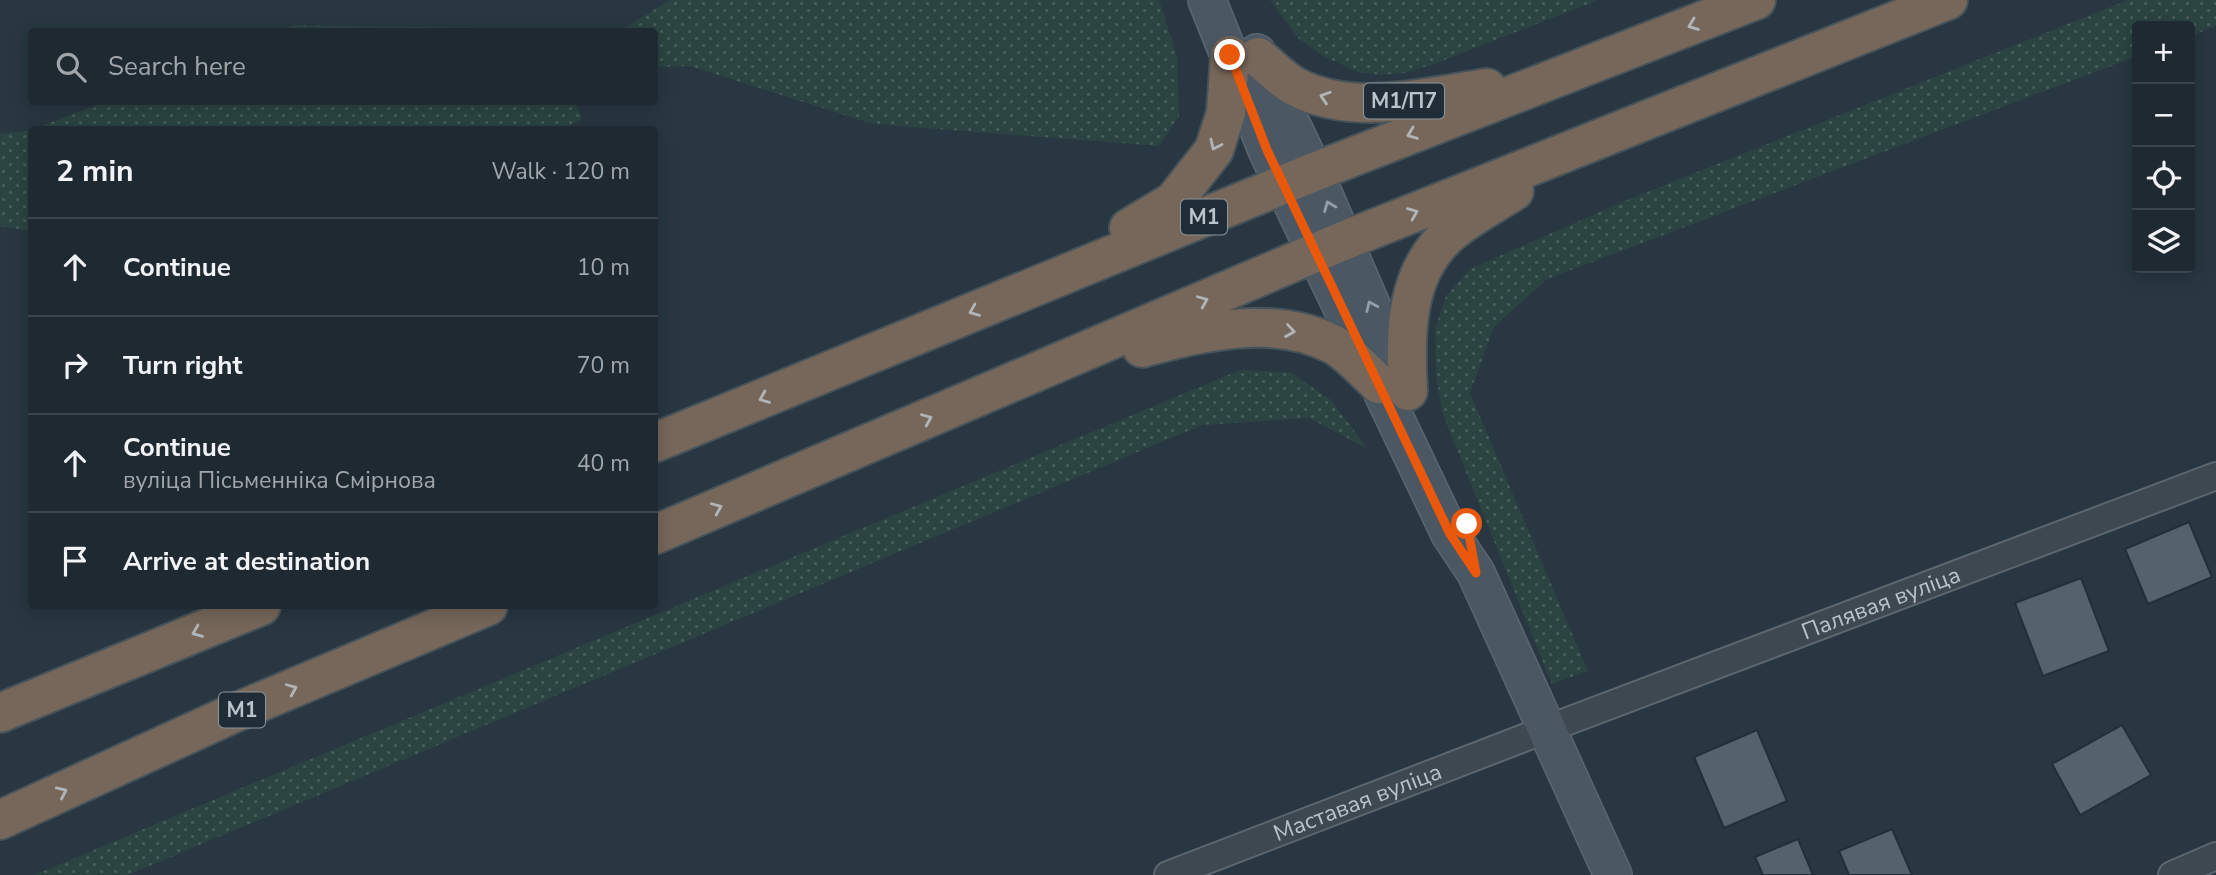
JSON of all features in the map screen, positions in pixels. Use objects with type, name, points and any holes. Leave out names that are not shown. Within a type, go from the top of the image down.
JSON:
[{"type":"highway","name":"М1","points":[[658,441],[1300,178],[1756,0]]},
{"type":"highway","points":[[658,533],[1330,246],[1948,0]]},
{"type":"highway","name":"М1/П7","points":[[1024,290],[1174,201],[1215,148],[1244,56],[1295,87],[1339,101],[1396,102],[1562,76]]},
{"type":"highway","points":[[1008,385],[1182,337],[1245,328],[1290,330],[1335,345],[1394,387],[1406,339],[1411,300],[1425,261],[1453,231],[1583,145]]},
{"type":"highway","points":[[0,713],[254,609]]},
{"type":"highway","name":"М1","points":[[0,820],[234,713],[481,609]]},
{"type":"street","name":"М1/П7","points":[[1207,0],[1244,56],[1330,246]]},
{"type":"street","name":"М1/П7","points":[[1232,0],[1244,56]]},
{"type":"street","points":[[1330,246],[1394,387],[1467,524],[1476,573],[1613,875]]},
{"type":"street","name":"Палявая вуліца","points":[[1546,729],[2216,477]]},
{"type":"street","name":"Маставая вуліца","points":[[1168,875],[1546,729]]},
{"type":"street","points":[[2172,875],[2216,856]]},
{"type":"green space","points":[[670,0],[1159,0],[1177,56],[1179,116],[1159,146],[873,124],[690,66],[658,67],[658,28],[624,28]]},
{"type":"green space","points":[[1270,0],[1598,0],[1434,64],[1405,73],[1380,75],[1358,72],[1325,57],[1299,39]]},
{"type":"green space","points":[[2128,0],[2216,0],[2216,26],[2195,34],[2195,21],[2132,21],[2132,58],[1547,279],[1494,327],[1470,393],[1588,671],[1552,684],[1443,415],[1436,376],[1435,329],[1446,296],[1470,269],[1615,205]]},
{"type":"green space","points":[[295,25],[484,28],[286,28]]},
{"type":"green space","points":[[96,105],[576,105],[582,118],[571,126],[42,126]]},
{"type":"green space","points":[[28,130],[28,231],[0,226],[0,134]]},
{"type":"green space","points":[[1240,370],[1290,372],[1331,400],[1368,449],[1309,418],[1202,425],[128,875],[34,875]]},
{"type":"building","points":[[2189,522],[2212,577],[2148,604],[2125,549]]},
{"type":"building","points":[[2081,578],[2109,651],[2043,676],[2015,603]]},
{"type":"building","points":[[2122,725],[2151,775],[2080,815],[2052,764]]},
{"type":"building","points":[[1757,730],[1787,801],[1724,828],[1694,757]]},
{"type":"building","points":[[1892,829],[1912,875],[1849,875],[1839,851]]},
{"type":"building","points":[[1798,839],[1813,875],[1763,875],[1755,857]]},
{"type":"route","points":[[1230,55],[1267,150],[1450,534],[1476,573],[1467,524]]}]
